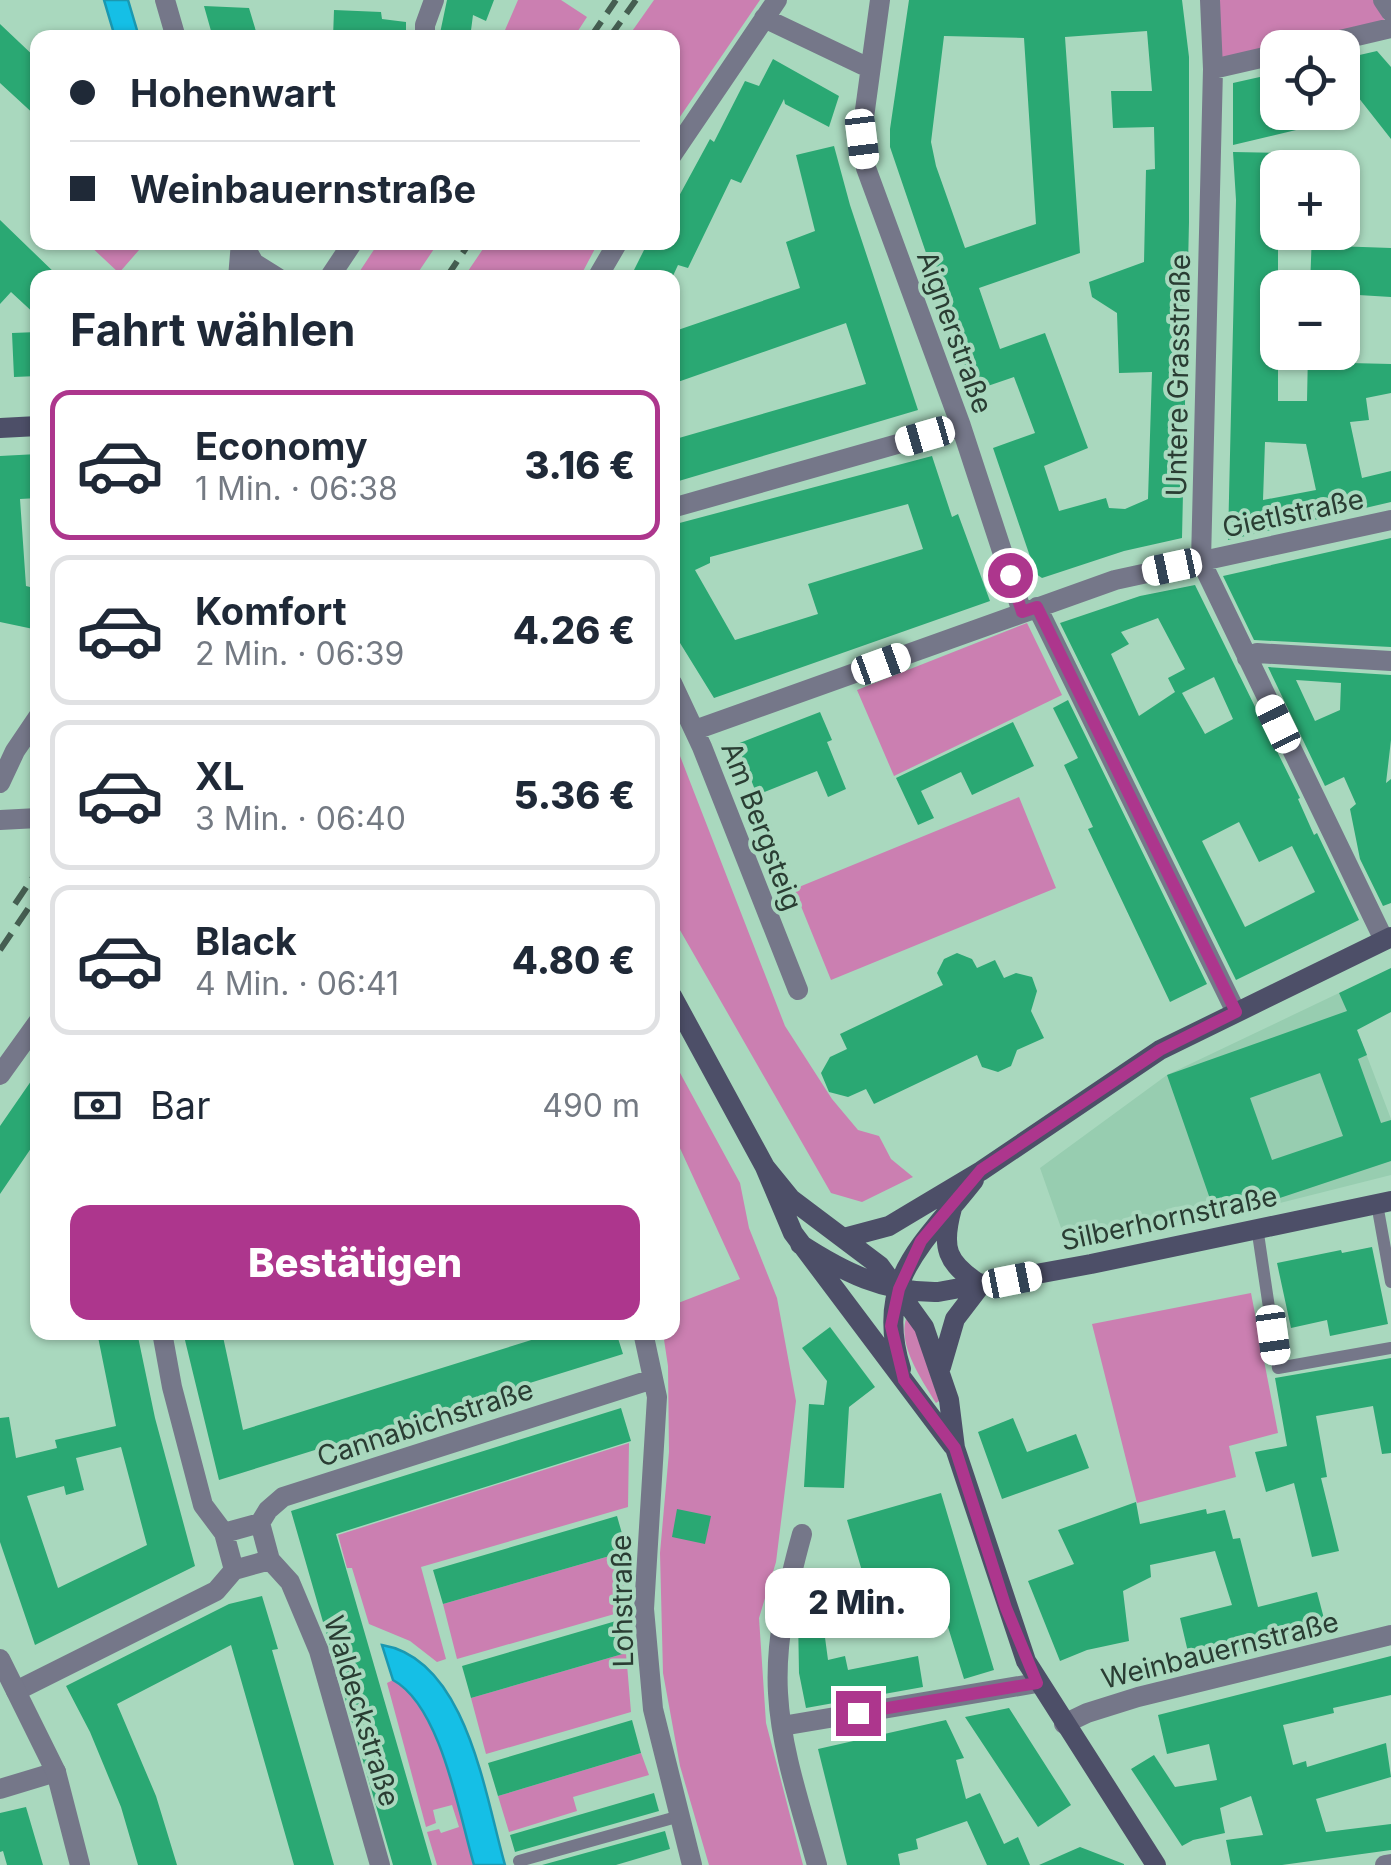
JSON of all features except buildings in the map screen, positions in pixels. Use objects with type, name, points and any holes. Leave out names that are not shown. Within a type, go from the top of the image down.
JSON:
[{"type":"main road","points":[[0,428],[30,426]]},
{"type":"main road","points":[[844,1238],[889,1226],[981,1170],[1160,1050],[1388,939]]},
{"type":"main road","points":[[680,1011],[765,1167],[800,1244],[955,1448]]},
{"type":"main road","points":[[765,1167],[791,1199],[880,1266],[924,1327],[950,1400],[955,1448],[1006,1608],[1037,1683],[1156,1865]]},
{"type":"main road","points":[[904,1380],[891,1326],[899,1289],[921,1241],[981,1170]]},
{"type":"main road","name":"Silberhornstraße","points":[[800,1244],[872,1284],[938,1292],[1384,1203]]},
{"type":"main road","points":[[940,1370],[956,1319],[981,1285],[958,1268],[947,1249],[945,1235],[952,1208]]},
{"type":"street","points":[[165,0],[174,30]]},
{"type":"street","points":[[425,30],[434,0]]},
{"type":"street","name":"Aignerstraße","points":[[880,0],[862,132],[866,168],[1030,610],[1236,1012]]},
{"type":"street","name":"Untere Grasstraße","points":[[1210,0],[1212,69],[1201,561],[1328,827],[1388,939]]},
{"type":"street","points":[[1383,0],[1391,12]]},
{"type":"street","points":[[680,143],[770,9],[869,68]]},
{"type":"street","points":[[1360,35],[1391,28]]},
{"type":"street","points":[[1212,69],[1260,58]]},
{"type":"street","points":[[246,250],[254,263],[265,270]]},
{"type":"street","points":[[680,506],[961,426]]},
{"type":"street","name":"Gietlstraße","points":[[695,730],[1115,580],[1391,520]]},
{"type":"street","points":[[1247,658],[1257,653],[1391,661]]},
{"type":"street","name":"Am Bergsteig","points":[[680,699],[798,990]]},
{"type":"street","points":[[0,782],[30,729]]},
{"type":"street","points":[[0,820],[30,818]]},
{"type":"street","points":[[0,1075],[30,1033]]},
{"type":"street","points":[[163,1340],[203,1505],[224,1533],[234,1570]]},
{"type":"street","name":"Lohstraße","points":[[644,1340],[656,1411],[644,1609],[656,1727],[692,1865]]},
{"type":"street","name":"Cannabichstraße","points":[[224,1533],[260,1523],[282,1497],[653,1378]]},
{"type":"street","name":"Waldeckstraße","points":[[260,1523],[270,1560],[290,1582],[320,1652],[380,1865]]},
{"type":"street","points":[[802,1534],[785,1596],[777,1690],[782,1726],[817,1865]]},
{"type":"street","points":[[16,1691],[216,1591],[234,1570],[270,1560]]},
{"type":"street","name":"Weinbauernstraße","points":[[1064,1724],[1138,1697],[1391,1636]]},
{"type":"street","points":[[0,1659],[56,1772],[80,1865]]},
{"type":"street","points":[[782,1726],[1037,1683]]},
{"type":"street","points":[[0,1789],[56,1772]]},
{"type":"lane","points":[[1384,1203],[1391,1282]]},
{"type":"lane","points":[[1257,1227],[1278,1368],[1391,1348]]},
{"type":"lane","points":[[520,1861],[680,1816]]},
{"type":"shaded area","points":[[518,0],[561,0],[587,17],[579,30],[505,30]]},
{"type":"shaded area","points":[[654,0],[760,0],[680,117],[680,30],[633,30]]},
{"type":"shaded area","points":[[1217,0],[1373,0],[1388,26],[1360,32],[1260,30],[1260,53],[1221,64]]},
{"type":"shaded area","points":[[94,250],[139,250],[122,270],[116,270]]},
{"type":"shaded area","points":[[374,250],[433,250],[420,270],[361,270]]},
{"type":"shaded area","points":[[482,250],[594,250],[584,270],[469,270]]},
{"type":"shaded area","points":[[1027,623],[1062,695],[894,776],[857,690]]},
{"type":"shaded area","points":[[680,756],[785,1026],[832,1099],[858,1130],[879,1136],[891,1159],[913,1177],[862,1202],[831,1193],[680,930]]},
{"type":"shaded area","points":[[1019,797],[1056,888],[831,980],[794,889]]},
{"type":"shaded area","points":[[1339,993],[1391,1119],[1391,1175],[1217,1219],[1066,1242],[1040,1168],[1167,1075]]},
{"type":"shaded area","points":[[680,1073],[740,1183],[749,1228],[777,1298],[796,1401],[776,1562],[759,1618],[766,1723],[803,1865],[709,1865],[680,1766],[663,1673],[660,1553],[669,1452],[664,1340],[680,1340],[680,1302],[740,1279],[680,1148]]},
{"type":"shaded area","points":[[1251,1293],[1278,1433],[1229,1446],[1236,1477],[1137,1503],[1092,1324]]},
{"type":"shaded area","points":[[906,1319],[914,1326],[939,1401],[936,1403],[908,1351]]},
{"type":"shaded area","points":[[629,1443],[628,1507],[421,1567],[446,1659],[437,1662],[410,1641],[369,1624],[338,1535]]},
{"type":"shaded area","points":[[627,1551],[625,1611],[457,1659],[443,1604]]},
{"type":"shaded area","points":[[626,1653],[631,1712],[486,1754],[471,1698]]},
{"type":"shaded area","points":[[393,1680],[410,1693],[436,1737],[474,1865],[437,1865],[427,1832],[439,1829],[441,1833],[459,1827],[452,1805],[433,1810],[436,1823],[426,1827],[387,1683]]},
{"type":"shaded area","points":[[641,1753],[649,1775],[573,1797],[577,1811],[509,1832],[498,1796]]},
{"type":"water","points":[[104,0],[128,0],[137,30],[113,30]]},
{"type":"water","points":[[382,1645],[411,1656],[434,1676],[453,1703],[480,1769],[505,1865],[474,1865],[436,1737],[410,1693],[393,1680]]},
{"type":"railway","points":[[595,30],[616,0]]},
{"type":"railway","points":[[615,30],[636,0]]},
{"type":"railway","points":[[451,270],[465,250]]},
{"type":"railway","points":[[15,904],[30,882]]},
{"type":"railway","points":[[0,950],[30,906]]},
{"type":"route","points":[[858,1713],[1037,1683],[1006,1608],[955,1448],[904,1380],[894,1346],[894,1306],[912,1255],[981,1170],[1160,1050],[1236,1012],[1037,607],[1022,612],[1010,575]]}]
